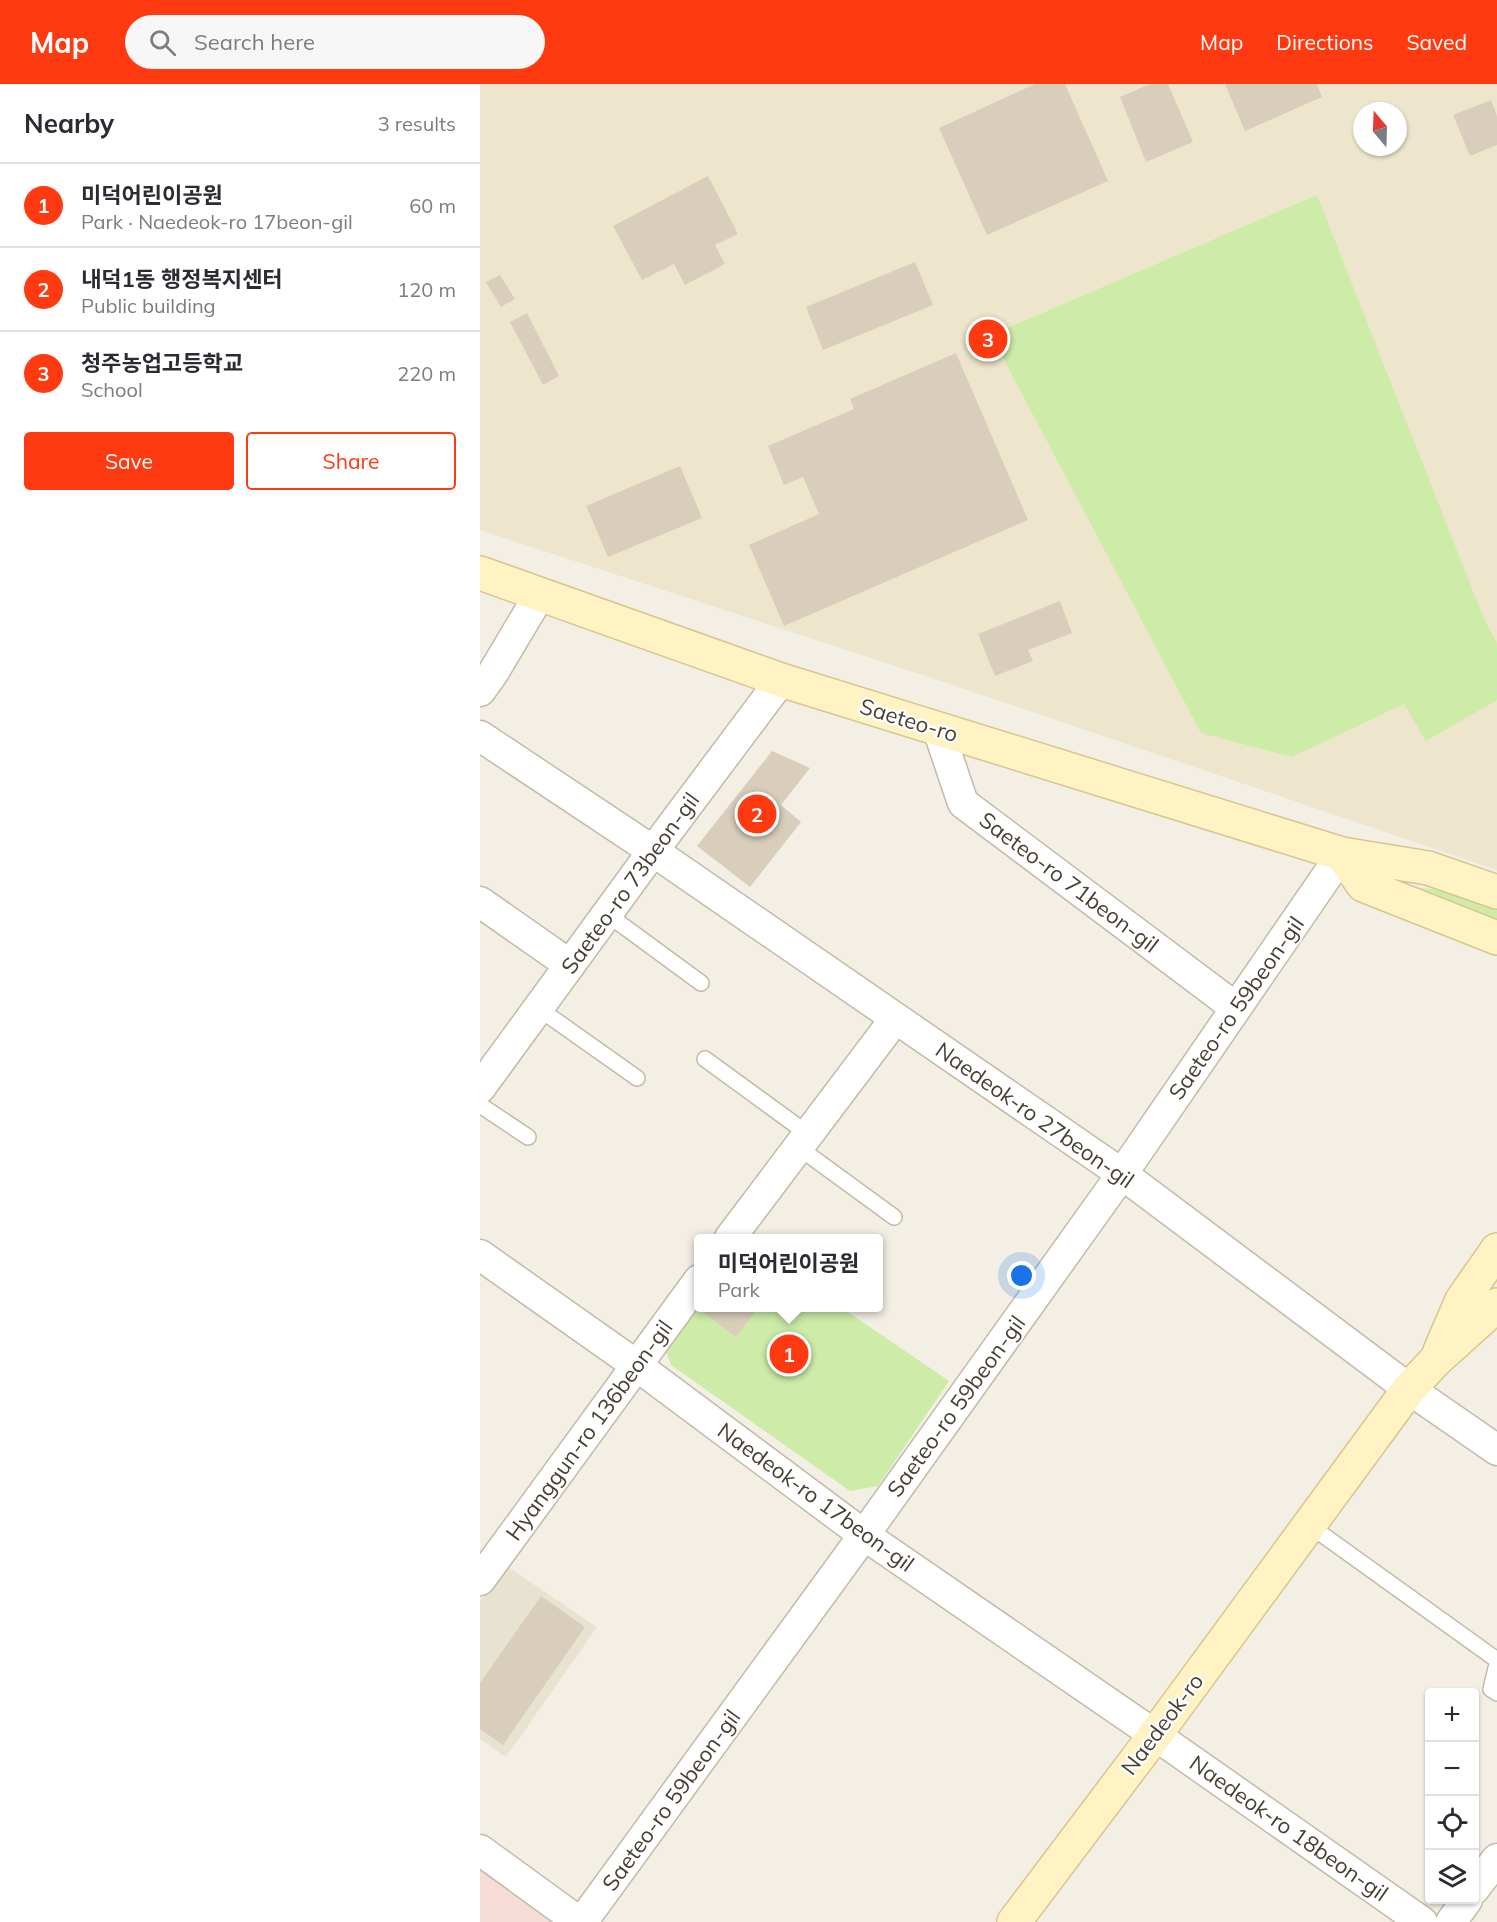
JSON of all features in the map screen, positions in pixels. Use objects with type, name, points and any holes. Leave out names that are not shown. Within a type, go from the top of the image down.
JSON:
[{"type":"street","name":"Saeteo-ro","points":[[480,573],[782,680],[938,729],[1342,854],[1428,868],[1497,892]]},
{"type":"street","points":[[480,691],[540,594]]},
{"type":"street","name":"Saeteo-ro 73beon-gil","points":[[483,1078],[538,1008],[782,680]]},
{"type":"street","name":"Saeteo-ro 71beon-gil","points":[[938,729],[963,803],[1236,1008]]},
{"type":"street","name":"Naedeok-ro 27beon-gil","points":[[480,736],[653,851],[1122,1174],[1409,1389],[1497,1450]]},
{"type":"street","points":[[1342,854],[1363,885],[1497,938]]},
{"type":"street","name":"Saeteo-ro 59beon-gil","points":[[581,1922],[864,1535],[1122,1174],[1342,854]]},
{"type":"street","points":[[480,902],[570,965]]},
{"type":"street","points":[[734,1234],[895,1019]]},
{"type":"street","points":[[1435,1360],[1462,1300],[1497,1250]]},
{"type":"street","name":"Naedeok-ro 17beon-gil","points":[[480,1255],[636,1365],[864,1535],[1155,1735]]},
{"type":"street","name":"Hyanggun-ro 136beon-gil","points":[[480,1580],[694,1287]]},
{"type":"street","points":[[1435,1360],[1497,1305]]},
{"type":"street","name":"Naedeok-ro","points":[[1014,1922],[1155,1735],[1409,1389],[1435,1360]]},
{"type":"street","name":"Naedeok-ro 18beon-gil","points":[[1155,1735],[1422,1922]]},
{"type":"street","points":[[480,1850],[581,1922]]},
{"type":"street","points":[[1479,1882],[1497,1859]]},
{"type":"street","points":[[1450,1922],[1463,1904]]},
{"type":"lane","points":[[607,914],[701,982]]},
{"type":"lane","points":[[538,1008],[637,1078]]},
{"type":"lane","points":[[705,1059],[894,1217]]},
{"type":"lane","points":[[480,1105],[528,1137]]},
{"type":"lane","points":[[1310,1525],[1497,1660]]},
{"type":"lane","points":[[1494,1691],[1497,1664]]},
{"type":"shaded area","points":[[480,84],[1497,84],[1497,870],[947,683],[480,530]]},
{"type":"shaded area","points":[[505,1565],[597,1627],[506,1757],[480,1739],[480,1601]]},
{"type":"shaded area","points":[[480,1867],[558,1922],[480,1922]]},
{"type":"green space","points":[[1317,195],[1484,619],[1497,643],[1497,700],[1426,741],[1404,704],[1292,757],[1201,733],[991,335]]},
{"type":"green space","points":[[1405,887],[1433,889],[1497,907],[1497,926]]},
{"type":"green space","points":[[694,1303],[694,1312],[848,1312],[949,1381],[878,1486],[850,1491],[671,1365],[663,1343]]},
{"type":"building","points":[[1035,84],[1065,84],[1108,181],[987,235],[939,128]]},
{"type":"building","points":[[1150,84],[1168,84],[1193,142],[1146,162],[1120,97]]},
{"type":"building","points":[[1225,84],[1317,84],[1322,97],[1245,131]]},
{"type":"building","points":[[1491,100],[1497,116],[1497,145],[1470,156],[1453,115]]},
{"type":"building","points":[[708,176],[738,234],[715,245],[725,264],[685,285],[674,264],[642,280],[613,226]]},
{"type":"building","points":[[915,262],[933,305],[823,350],[806,307]]},
{"type":"building","points":[[500,275],[515,299],[501,307],[486,282]]},
{"type":"building","points":[[527,313],[559,376],[543,385],[510,322]]},
{"type":"building","points":[[956,353],[1028,520],[784,626],[749,545],[819,514],[803,477],[784,485],[768,446],[854,409],[850,399]]},
{"type":"building","points":[[680,466],[702,518],[608,557],[586,506]]},
{"type":"building","points":[[1060,601],[1072,633],[1028,650],[1033,661],[995,676],[978,634]]},
{"type":"building","points":[[772,751],[810,768],[781,805],[801,822],[750,887],[697,846]]},
{"type":"building","points":[[705,1312],[755,1312],[736,1337]]},
{"type":"building","points":[[541,1596],[585,1627],[503,1745],[480,1729],[480,1683]]},
{"type":"place","name":"청주농업고등학교","points":[[988,339]]},
{"type":"place","name":"내덕1동 행정복지센터","points":[[757,814]]},
{"type":"place","name":"미덕어린이공원","points":[[789,1354]]}]
